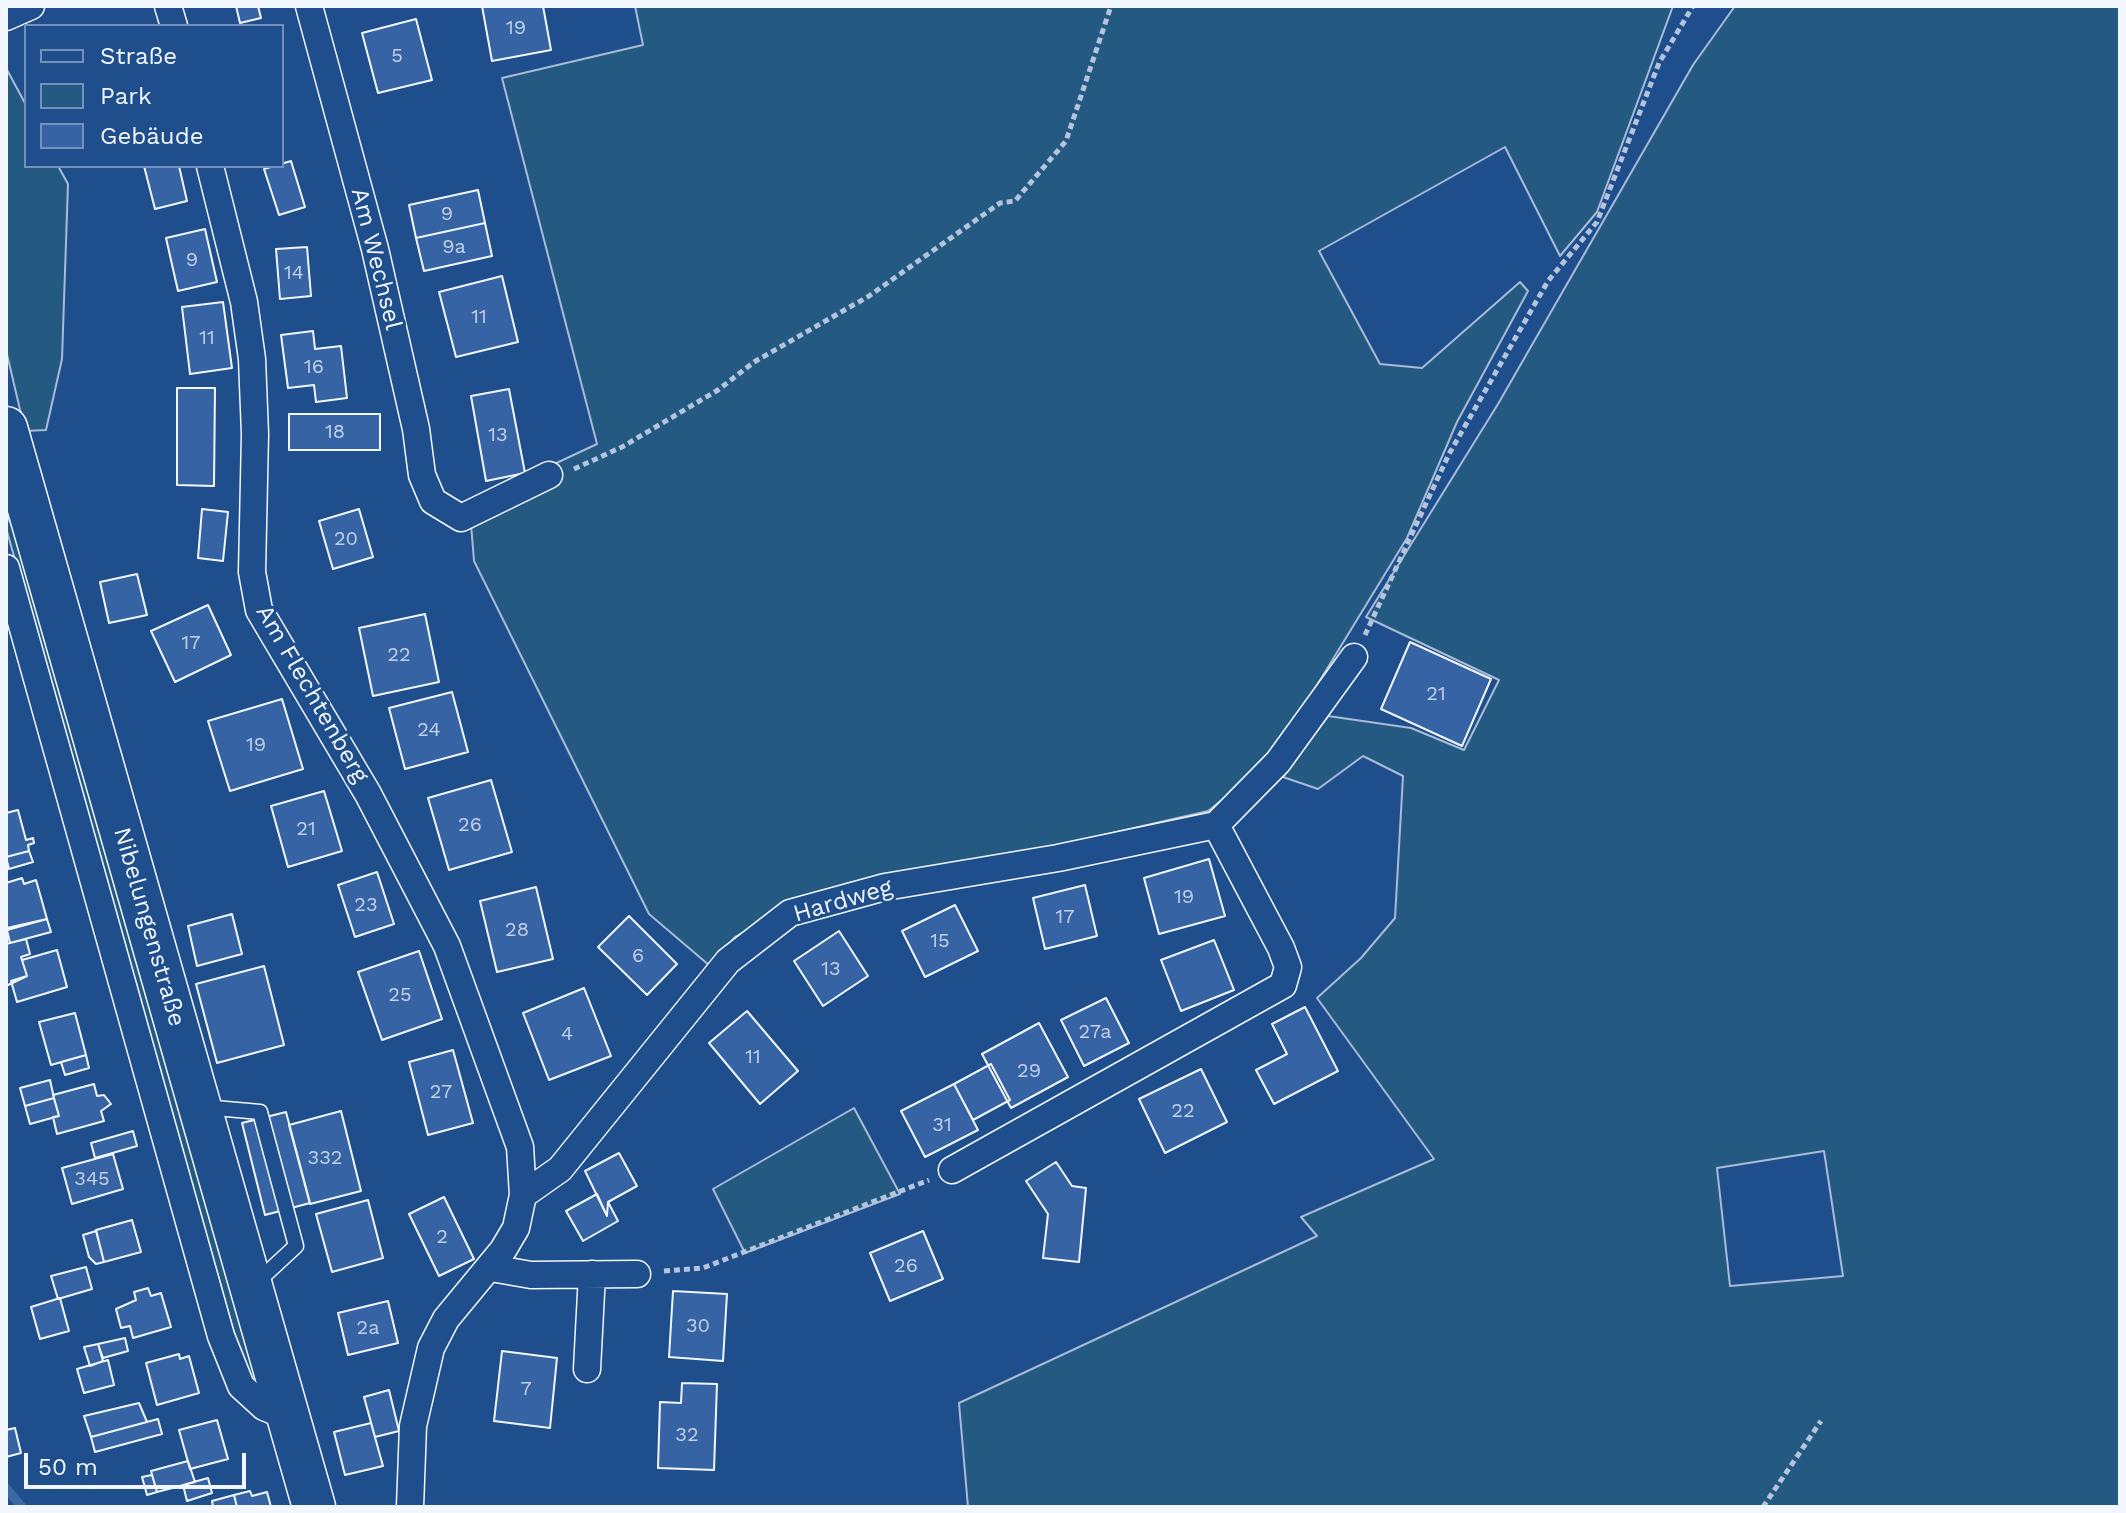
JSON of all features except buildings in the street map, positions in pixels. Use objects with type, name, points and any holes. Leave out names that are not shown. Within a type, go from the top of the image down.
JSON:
[{"type":"main road","name":"Nibelungenstraße","points":[[7,435],[314,1507]]},
{"type":"street","points":[[6,17],[31,6]]},
{"type":"street","name":"Am Wechsel","points":[[309,6],[375,249],[416,429],[422,475],[433,501],[461,518],[549,475]]},
{"type":"street","name":"Am Flechtenberg","points":[[210,168],[244,302],[252,359],[255,434],[252,572],[259,610],[368,794],[447,946],[520,1147],[523,1195]]},
{"type":"street","name":"Nibelungenstraße","points":[[6,568],[230,1365],[252,1399],[290,1418]]},
{"type":"street","points":[[952,1170],[1283,985],[1288,967],[1281,948],[1216,825],[1278,762],[1354,657]]},
{"type":"street","name":"Hardweg","points":[[523,1195],[560,1169],[728,961],[790,913],[885,887],[1058,858],[1216,825]]},
{"type":"street","points":[[410,1507],[413,1426],[431,1348],[446,1319],[491,1268],[516,1228],[523,1195]]},
{"type":"street","points":[[491,1268],[531,1275],[637,1274]]},
{"type":"street","points":[[587,1369],[592,1274]]},
{"type":"lane","points":[[200,1106],[260,1112],[296,1246],[252,1287]]},
{"type":"path","points":[[549,475],[568,472],[622,447],[718,390],[754,362],[869,296],[1000,203],[1015,201],[1066,141],[1111,6]]},
{"type":"path","points":[[1354,657],[1449,454],[1548,281],[1597,222],[1659,63],[1693,6]]},
{"type":"path","points":[[637,1274],[703,1268],[900,1194],[952,1170]]},
{"type":"path","points":[[1763,1507],[1821,1421]]},
{"type":"green space","points":[[635,6],[1673,6],[1597,212],[1560,256],[1505,147],[1319,251],[1380,364],[1422,368],[1520,282],[1528,291],[1457,422],[1407,538],[1281,744],[1251,777],[1208,811],[982,863],[849,883],[797,901],[735,937],[710,966],[649,914],[474,561],[471,524],[550,466],[597,444],[502,78],[643,45]]},
{"type":"green space","points":[[1735,6],[2120,6],[2120,1507],[968,1507],[959,1403],[1317,1236],[1301,1217],[1434,1159],[1317,998],[1361,958],[1395,918],[1403,776],[1363,756],[1318,789],[1283,777],[1328,716],[1411,728],[1464,750],[1499,680],[1366,617],[1498,404],[1693,65]],"holes":[[[1824,1151],[1843,1276],[1730,1286],[1717,1168]]]},
{"type":"green space","points":[[6,68],[24,101],[24,168],[59,168],[68,184],[62,359],[46,430],[25,431],[6,350]]},
{"type":"green space","points":[[10,510],[265,1385],[250,1389],[6,528]]},
{"type":"green space","points":[[854,1108],[900,1194],[745,1253],[713,1189]]},
{"type":"waterway","points":[[6,1488],[22,1507]]}]
